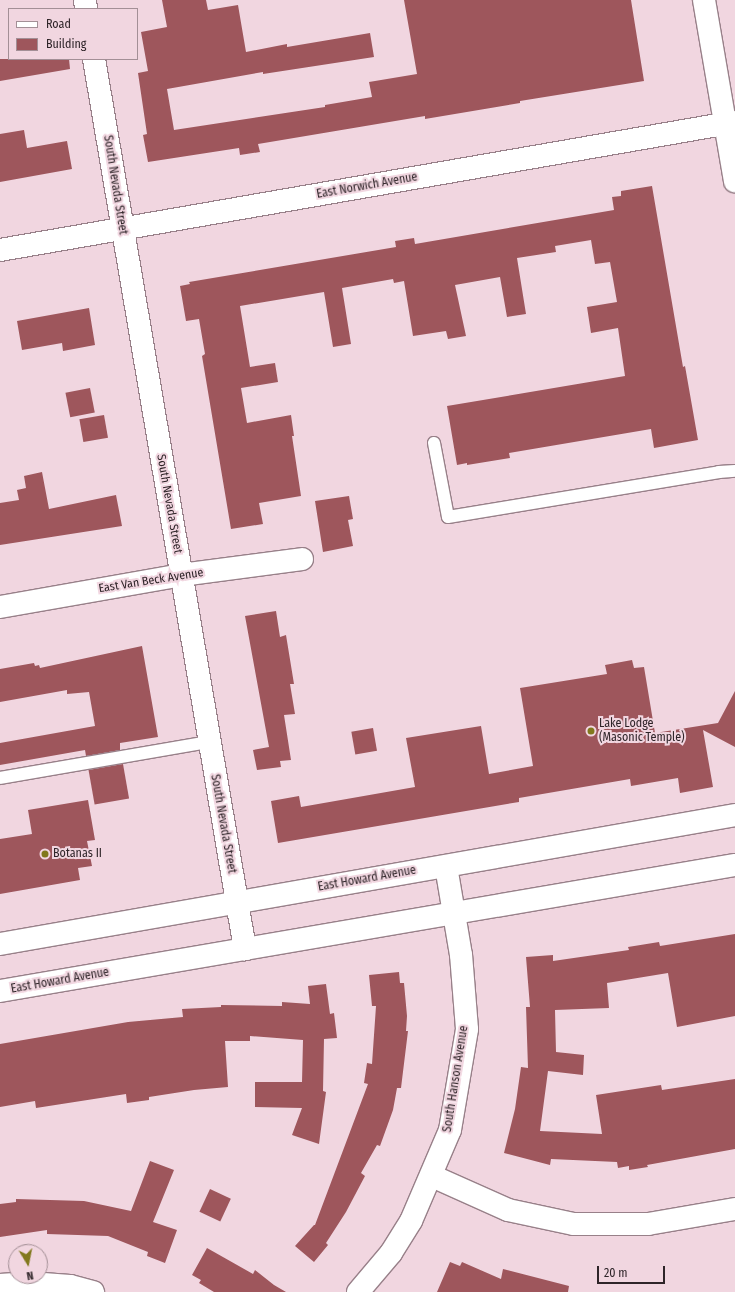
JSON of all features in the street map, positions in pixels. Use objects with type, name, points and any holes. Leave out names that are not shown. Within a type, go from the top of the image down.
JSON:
[{"type":"street","points":[[704,0],[730,123],[735,181]]},
{"type":"street","name":"South Nevada Street","points":[[94,60],[245,949]]},
{"type":"street","name":"East Norwich Avenue","points":[[0,250],[730,123]]},
{"type":"street","name":"East Van Beck Avenue","points":[[0,607],[181,575],[302,559]]},
{"type":"street","name":"East Howard Avenue","points":[[0,944],[735,816]]},
{"type":"street","name":"East Howard Avenue","points":[[0,991],[735,865]]},
{"type":"street","name":"South Hanson Avenue","points":[[358,1292],[391,1253],[412,1221],[450,1130],[466,1029],[461,955],[446,866]]},
{"type":"street","points":[[432,1176],[508,1210],[574,1224],[648,1224],[735,1209]]},
{"type":"street","points":[[0,1285],[30,1283],[70,1286],[93,1292]]},
{"type":"lane","points":[[434,444],[448,517],[719,472],[735,472]]},
{"type":"lane","points":[[0,778],[209,742]]},
{"type":"building","points":[[162,0],[206,0],[208,10],[238,5],[246,52],[287,44],[287,47],[370,33],[374,57],[263,74],[263,72],[167,89],[174,130],[325,107],[325,105],[372,97],[369,82],[417,74],[404,0],[631,0],[644,81],[520,101],[520,103],[425,119],[425,116],[258,144],[260,152],[240,155],[239,148],[148,162],[143,135],[147,134],[138,73],[148,71],[141,32],[167,27]]},
{"type":"building","points":[[0,59],[69,60],[70,69],[0,81]]},
{"type":"building","points":[[24,130],[27,148],[67,141],[72,169],[0,182],[0,134]]},
{"type":"building","points":[[652,186],[683,367],[685,366],[698,440],[654,448],[651,429],[509,453],[510,458],[467,465],[467,463],[457,465],[447,406],[625,376],[618,328],[591,333],[587,307],[617,302],[610,262],[595,264],[591,240],[555,246],[556,252],[517,258],[526,314],[507,317],[500,277],[455,285],[466,336],[448,339],[446,331],[413,336],[404,281],[394,283],[393,279],[342,288],[351,344],[333,347],[324,292],[240,306],[250,367],[275,363],[278,382],[241,388],[247,423],[291,415],[294,436],[292,436],[301,496],[259,503],[263,524],[231,529],[202,356],[205,354],[199,319],[186,321],[180,286],[190,284],[189,282],[396,247],[395,241],[414,238],[415,244],[614,210],[612,197],[621,196],[621,191]]},
{"type":"building","points":[[89,308],[95,345],[63,351],[62,343],[22,350],[17,321]]},
{"type":"building","points":[[90,388],[95,413],[70,417],[65,393]]},
{"type":"building","points":[[104,415],[108,438],[83,442],[79,419]]},
{"type":"building","points":[[42,472],[49,509],[116,495],[122,526],[0,545],[0,503],[19,500],[17,490],[26,488],[24,476]]},
{"type":"building","points":[[349,496],[353,519],[348,520],[353,546],[323,552],[315,501]]},
{"type":"building","points":[[276,611],[280,637],[286,635],[294,684],[290,684],[295,714],[284,715],[291,760],[280,761],[281,767],[257,770],[253,750],[269,747],[245,616]]},
{"type":"building","points":[[142,646],[158,737],[120,743],[120,750],[86,756],[85,750],[0,765],[0,743],[95,726],[89,692],[67,694],[67,690],[0,702],[0,669],[34,663],[35,666],[39,665],[40,668]]},
{"type":"building","points":[[632,660],[634,668],[644,667],[655,733],[718,723],[735,691],[735,747],[703,730],[713,787],[680,793],[678,778],[631,786],[630,779],[519,798],[519,802],[278,843],[271,801],[299,796],[301,807],[415,787],[406,738],[481,726],[489,774],[533,766],[520,688],[607,674],[605,665]]},
{"type":"building","points":[[373,728],[377,751],[355,754],[351,732]]},
{"type":"building","points":[[123,764],[129,798],[95,805],[89,770]]},
{"type":"building","name":"Botanas II","points":[[88,800],[95,840],[87,841],[92,866],[78,868],[80,880],[0,894],[0,839],[32,834],[28,810]]},
{"type":"building","points":[[735,934],[735,1016],[677,1027],[668,973],[607,983],[609,1008],[555,1010],[556,1052],[584,1055],[583,1075],[548,1071],[540,1131],[602,1134],[596,1095],[661,1085],[662,1090],[735,1079],[735,1149],[647,1165],[648,1167],[629,1170],[629,1166],[618,1168],[617,1162],[551,1159],[550,1165],[504,1153],[515,1109],[521,1067],[528,1068],[526,1007],[530,1007],[526,957],[553,955],[553,961],[629,950],[628,947],[659,942],[660,946]]},
{"type":"building","points":[[399,972],[400,983],[404,983],[407,1016],[406,1031],[408,1031],[401,1088],[397,1088],[393,1110],[380,1146],[377,1145],[361,1173],[365,1176],[346,1212],[326,1243],[328,1245],[314,1262],[295,1246],[315,1225],[368,1084],[364,1083],[367,1063],[372,1064],[376,1006],[372,1006],[369,975]]},
{"type":"building","points":[[326,984],[330,1014],[334,1013],[337,1038],[324,1039],[323,1091],[326,1092],[319,1144],[292,1135],[302,1108],[255,1107],[255,1082],[302,1082],[303,1040],[250,1036],[250,1041],[225,1041],[228,1087],[194,1090],[149,1097],[149,1100],[127,1103],[126,1094],[36,1108],[35,1101],[0,1107],[0,1044],[128,1022],[183,1017],[182,1009],[221,1007],[221,1005],[282,1006],[282,1002],[310,1004],[308,986]]},
{"type":"building","points":[[150,1161],[174,1170],[153,1222],[177,1230],[165,1263],[147,1256],[148,1252],[108,1236],[47,1234],[47,1230],[0,1237],[0,1204],[16,1202],[16,1199],[84,1201],[131,1211]]},
{"type":"building","points":[[210,1189],[231,1199],[220,1221],[199,1212]]},
{"type":"building","points":[[207,1248],[253,1274],[255,1270],[274,1285],[286,1292],[214,1292],[199,1283],[201,1280],[192,1275]]},
{"type":"building","points":[[450,1262],[460,1266],[462,1262],[501,1279],[503,1269],[569,1286],[568,1292],[437,1292]]},
{"type":"place","name":"Lake Lodge (Masonic Temple)","points":[[591,731]]},
{"type":"place","name":"Botanas II","points":[[45,854]]}]
